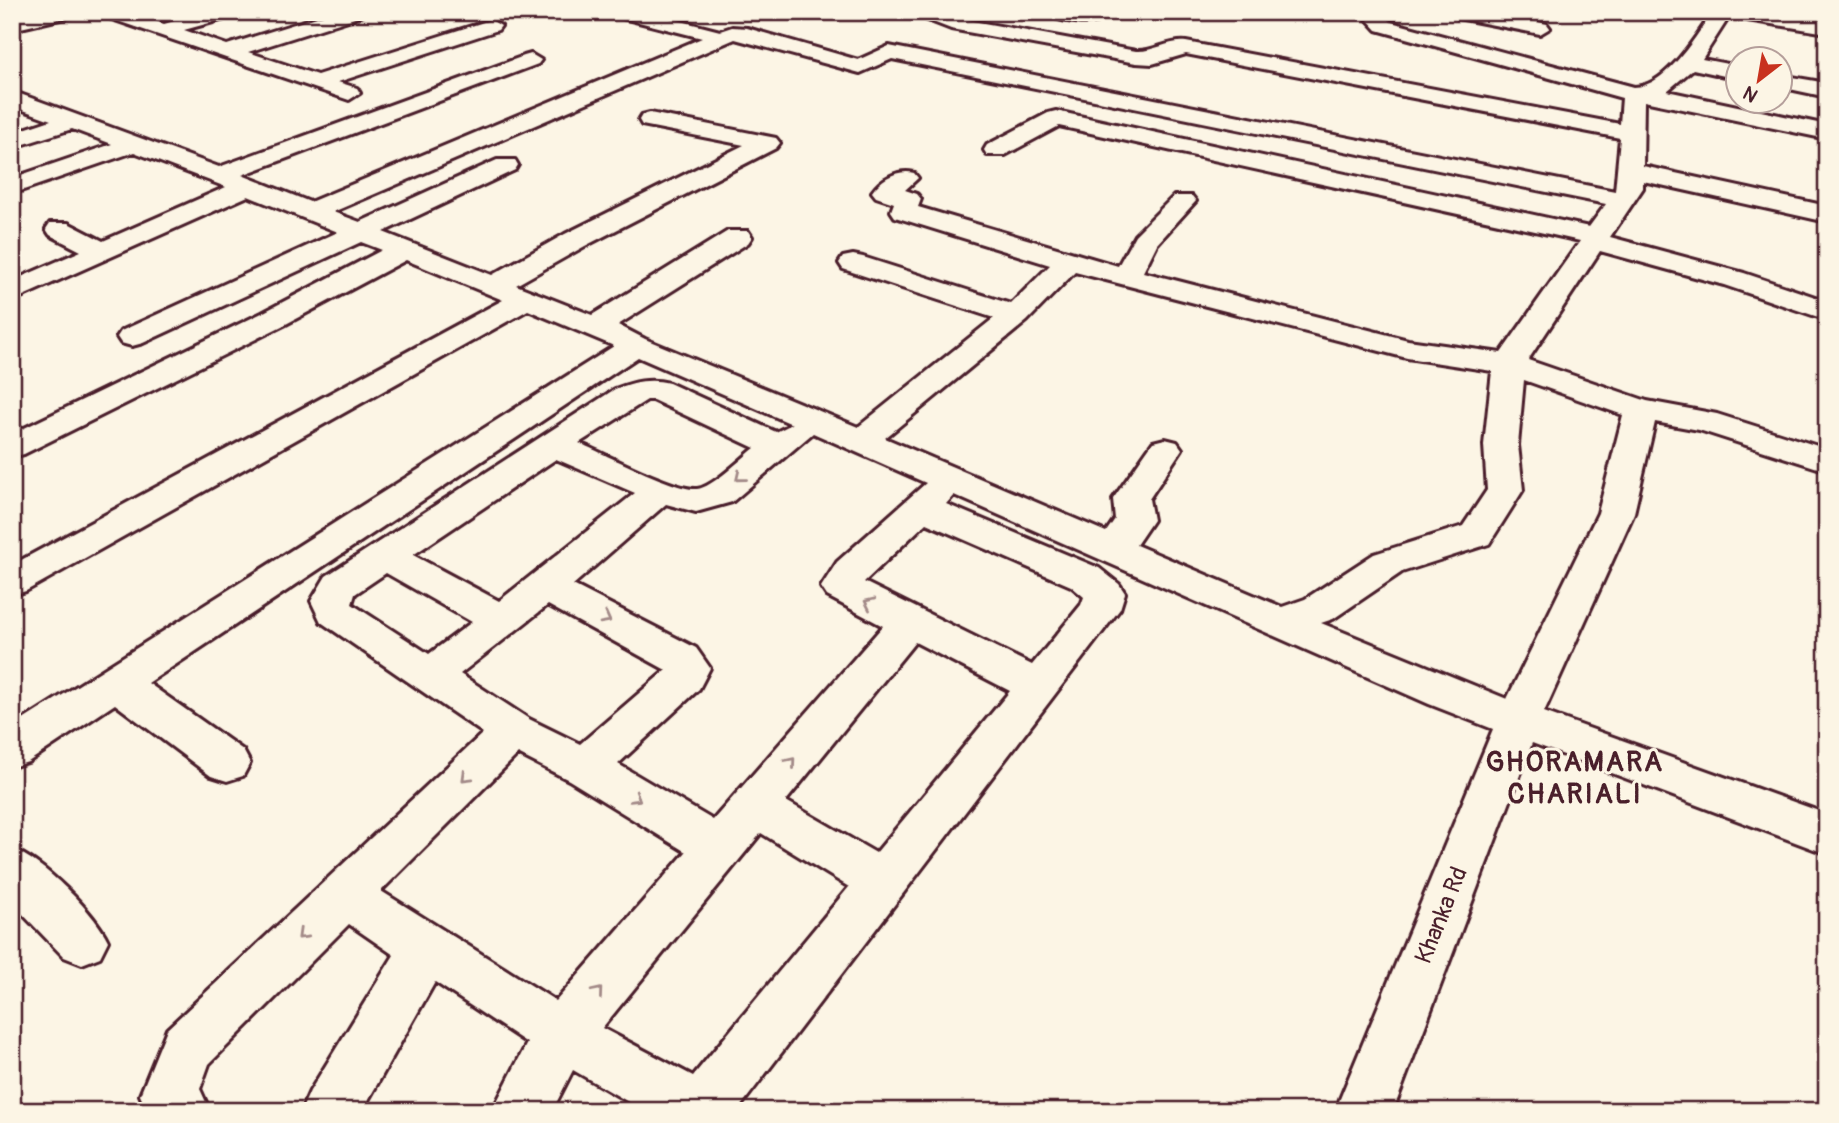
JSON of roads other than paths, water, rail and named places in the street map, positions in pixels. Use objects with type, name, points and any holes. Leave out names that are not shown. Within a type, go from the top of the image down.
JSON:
[{"type":"street","points":[[12,24],[66,12]]},
{"type":"street","points":[[110,12],[349,93]]},
{"type":"street","points":[[164,30],[228,12]]},
{"type":"street","points":[[226,52],[355,12]]},
{"type":"street","points":[[622,12],[720,37]]},
{"type":"street","points":[[1054,12],[1095,17]]},
{"type":"street","points":[[1382,12],[1376,18],[1384,26],[1642,94],[1827,132]]},
{"type":"street","points":[[1458,12],[1540,29]]},
{"type":"street","points":[[1280,622],[1320,609],[1388,563],[1476,535],[1505,490],[1501,445],[1508,364],[1630,188],[1631,133],[1642,94],[1689,62],[1723,12]]},
{"type":"street","points":[[1731,12],[1827,27]]},
{"type":"street","points":[[925,13],[951,23],[1136,57],[1152,58],[1193,39],[1272,62],[1631,133]]},
{"type":"street","points":[[317,82],[491,26]]},
{"type":"street","points":[[791,47],[820,32]]},
{"type":"street","points":[[310,212],[732,33],[747,34],[860,67],[889,52],[1622,200]]},
{"type":"street","points":[[12,292],[102,251],[233,181],[531,60]]},
{"type":"street","points":[[1689,62],[1724,70]]},
{"type":"street","points":[[1794,84],[1827,90]]},
{"type":"street","points":[[996,150],[1097,94]]},
{"type":"street","points":[[13,99],[233,181],[526,299],[861,441],[937,493],[1085,577],[1105,593],[1100,609],[701,1111],[562,1035],[344,894]]},
{"type":"street","points":[[1056,118],[1595,239],[1734,279],[1827,311]]},
{"type":"street","points":[[493,286],[575,240],[768,143],[650,120]]},
{"type":"street","points":[[12,141],[72,121]]},
{"type":"street","points":[[12,186],[134,144]]},
{"type":"street","points":[[132,337],[506,165]]},
{"type":"street","points":[[1631,171],[1827,214]]},
{"type":"street","points":[[905,178],[885,192],[908,199],[904,211],[1069,262],[1407,349],[1508,364],[1642,410],[1705,421],[1827,461]]},
{"type":"street","points":[[1127,277],[1145,241],[1184,201]]},
{"type":"street","points":[[59,229],[102,251]]},
{"type":"street","points":[[594,327],[738,237]]},
{"type":"street","points":[[12,447],[404,250]]},
{"type":"street","points":[[861,441],[1016,315],[1069,262]]},
{"type":"street","points":[[853,263],[1016,315]]},
{"type":"street","points":[[12,582],[526,299]]},
{"type":"street","points":[[12,750],[634,346]]},
{"type":"street","points":[[719,848],[585,767],[513,731],[428,677],[335,612],[331,601],[340,584],[556,446],[627,396],[643,390],[657,390],[778,446]]},
{"type":"street","name":"Khanka Rd","points":[[1364,1111],[1519,720],[1616,513],[1642,410]]},
{"type":"street","points":[[556,446],[660,491],[696,500],[719,494],[813,420]]},
{"type":"street","points":[[1113,550],[1134,520],[1133,497],[1165,449]]},
{"type":"street","points":[[428,677],[503,621],[660,491]]},
{"type":"street","points":[[937,493],[1113,550],[1444,693],[1827,834]]},
{"type":"street","points":[[937,493],[851,571],[841,587],[1039,687]]},
{"type":"street","points":[[386,556],[503,621]]},
{"type":"street","points":[[545,587],[681,659],[689,668],[684,678],[585,767]]},
{"type":"street","points":[[521,1111],[562,1035],[909,622]]},
{"type":"street","points":[[117,683],[227,763]]},
{"type":"street","points":[[181,1111],[169,1095],[187,1048],[513,731]]},
{"type":"street","points":[[754,806],[884,883]]},
{"type":"street","points":[[12,870],[82,941]]},
{"type":"street","points":[[330,1111],[427,948]]},
{"type":"district","name":"GHORAMARA CHARIALI","points":[[1575,777]]}]
